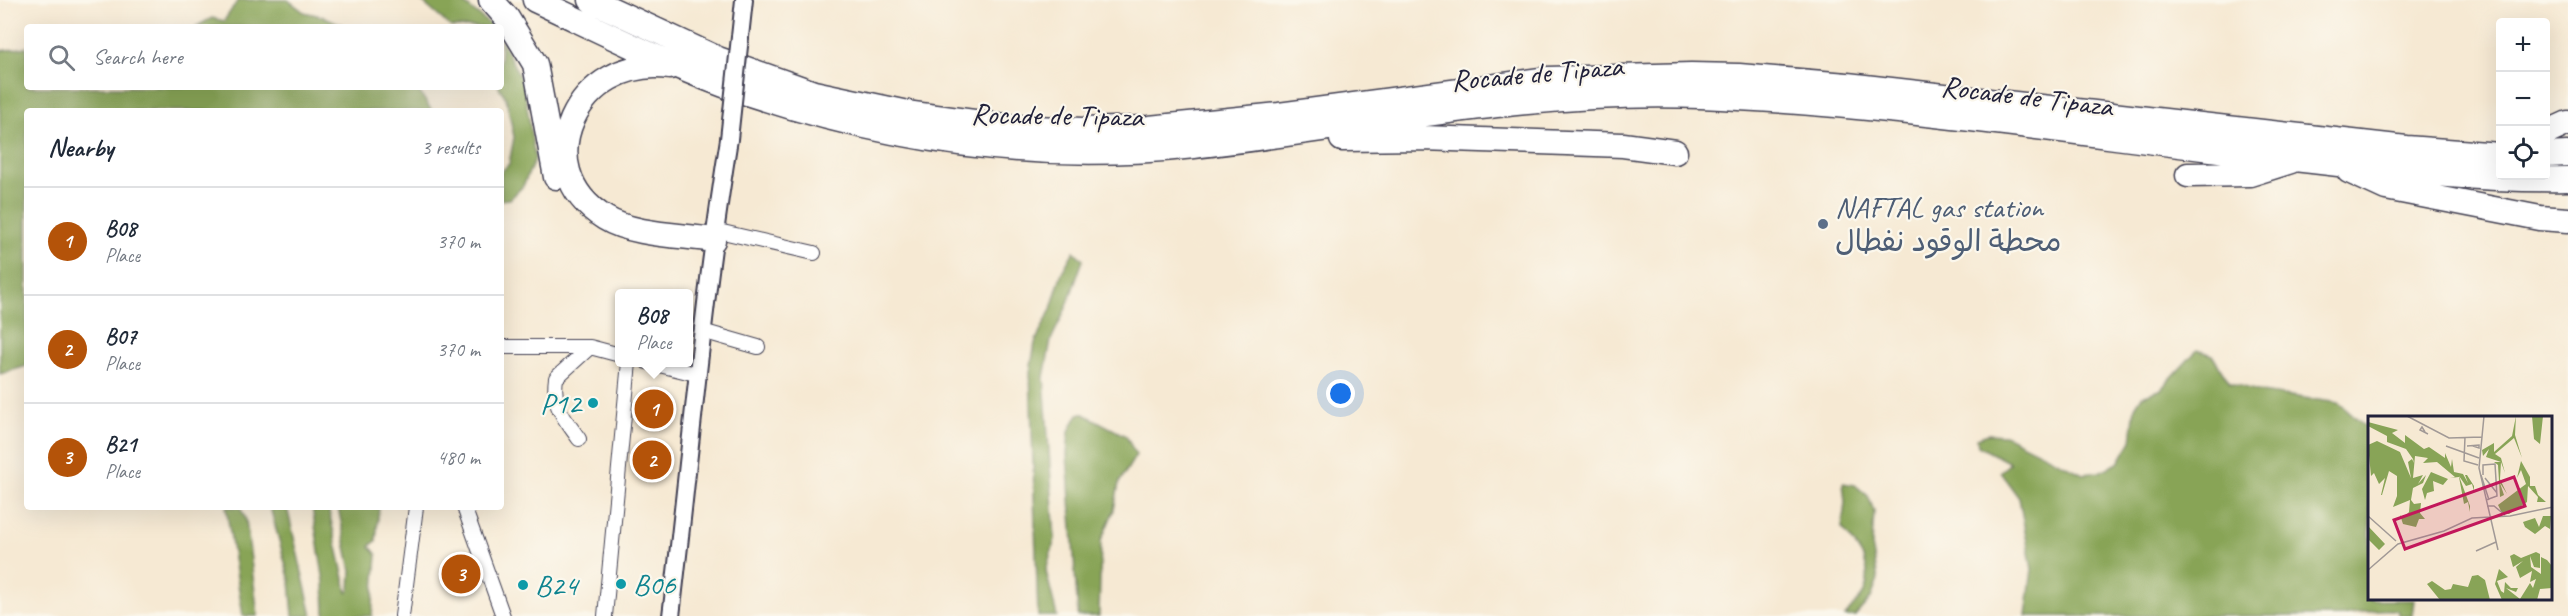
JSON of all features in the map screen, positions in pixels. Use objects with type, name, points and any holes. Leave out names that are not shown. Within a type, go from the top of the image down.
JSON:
[{"type":"highway","points":[[491,0],[507,18],[535,64],[541,88],[551,162],[558,184],[571,209],[591,227],[609,236],[713,241]]},
{"type":"highway","name":"Rocade de Tipaza","points":[[535,0],[720,83],[813,114],[961,145],[1048,151],[1190,147],[1526,103],[1693,96],[1877,111],[2429,174],[2533,180],[2568,179]]},
{"type":"highway","name":"Rocade de Tipaza","points":[[591,0],[718,58],[814,93],[914,114],[1012,127],[1082,130],[1149,128],[1279,115],[1548,79],[1700,75],[1848,85],[2496,155]]},
{"type":"highway","points":[[713,241],[633,228],[608,220],[590,208],[576,191],[567,169],[566,144],[571,121],[582,102],[598,83],[618,71],[660,65],[684,69],[720,83]]},
{"type":"highway","points":[[2550,131],[2568,123]]},
{"type":"highway","points":[[1286,133],[1339,139],[1422,138],[1623,145],[1675,152]]},
{"type":"highway","points":[[2471,153],[2496,146]]},
{"type":"highway","points":[[2188,175],[2250,174],[2296,159]]},
{"type":"highway","points":[[2336,164],[2386,188],[2540,218],[2568,220]]},
{"type":"street","points":[[671,616],[687,484],[696,374],[729,140],[744,0]]},
{"type":"street","points":[[713,241],[814,253]]},
{"type":"street","points":[[702,331],[758,348]]},
{"type":"street","points":[[504,347],[590,347],[615,354]]},
{"type":"street","points":[[579,439],[556,407],[556,378],[590,347]]},
{"type":"street","points":[[605,616],[628,367]]},
{"type":"street","points":[[665,367],[696,374]]},
{"type":"street","points":[[402,616],[416,510]]},
{"type":"street","points":[[465,510],[503,616]]},
{"type":"green space","points":[[238,0],[288,0],[304,12],[325,17],[340,24],[201,24],[212,18],[224,21]]},
{"type":"green space","points":[[420,0],[460,0],[489,24],[448,24]]},
{"type":"green space","points":[[504,45],[524,86],[535,159],[523,186],[510,199],[504,200],[504,169],[509,164],[514,137],[506,98],[501,90],[504,90]]},
{"type":"green space","points":[[24,47],[24,90],[418,90],[430,108],[24,108],[24,367],[0,374],[0,51]]},
{"type":"green space","points":[[1074,251],[1083,260],[1067,306],[1051,340],[1044,377],[1055,539],[1046,571],[1057,616],[1038,616],[1030,372],[1035,343],[1051,309],[1062,272]]},
{"type":"green space","points":[[2197,350],[2212,355],[2230,383],[2261,392],[2339,403],[2368,429],[2368,601],[2414,601],[2412,616],[2398,616],[2398,611],[2385,610],[2342,616],[2026,616],[2032,569],[2019,498],[2000,472],[2010,463],[1978,446],[1977,438],[1988,434],[2005,435],[2083,474],[2099,472],[2118,463],[2131,441],[2135,407],[2142,396],[2160,390]]},
{"type":"green space","points":[[1078,414],[1084,414],[1126,436],[1136,455],[1119,483],[1114,510],[1101,541],[1099,616],[1078,616],[1067,455],[1069,431]]},
{"type":"green space","points":[[1843,483],[1855,485],[1868,496],[1874,511],[1872,545],[1878,580],[1871,598],[1855,616],[1845,616],[1865,590],[1867,572],[1862,556],[1842,528],[1845,502]]},
{"type":"green space","points":[[226,510],[241,510],[246,520],[258,616],[243,616]]},
{"type":"green space","points":[[271,510],[288,510],[312,616],[293,616],[290,581]]},
{"type":"green space","points":[[312,510],[329,510],[347,592],[350,589],[351,571],[339,510],[379,510],[376,541],[370,546],[377,555],[372,616],[325,616],[324,582]]},
{"type":"place","name":"NAFTAL gas station محطة الوقود نفطال","points":[[1823,224]]},
{"type":"place","name":"P12","points":[[593,403]]},
{"type":"place","name":"B08","points":[[654,409]]},
{"type":"place","name":"B07","points":[[652,460]]},
{"type":"place","name":"B21","points":[[461,574]]},
{"type":"place","name":"B06","points":[[621,584]]},
{"type":"place","name":"B24","points":[[523,585]]}]
